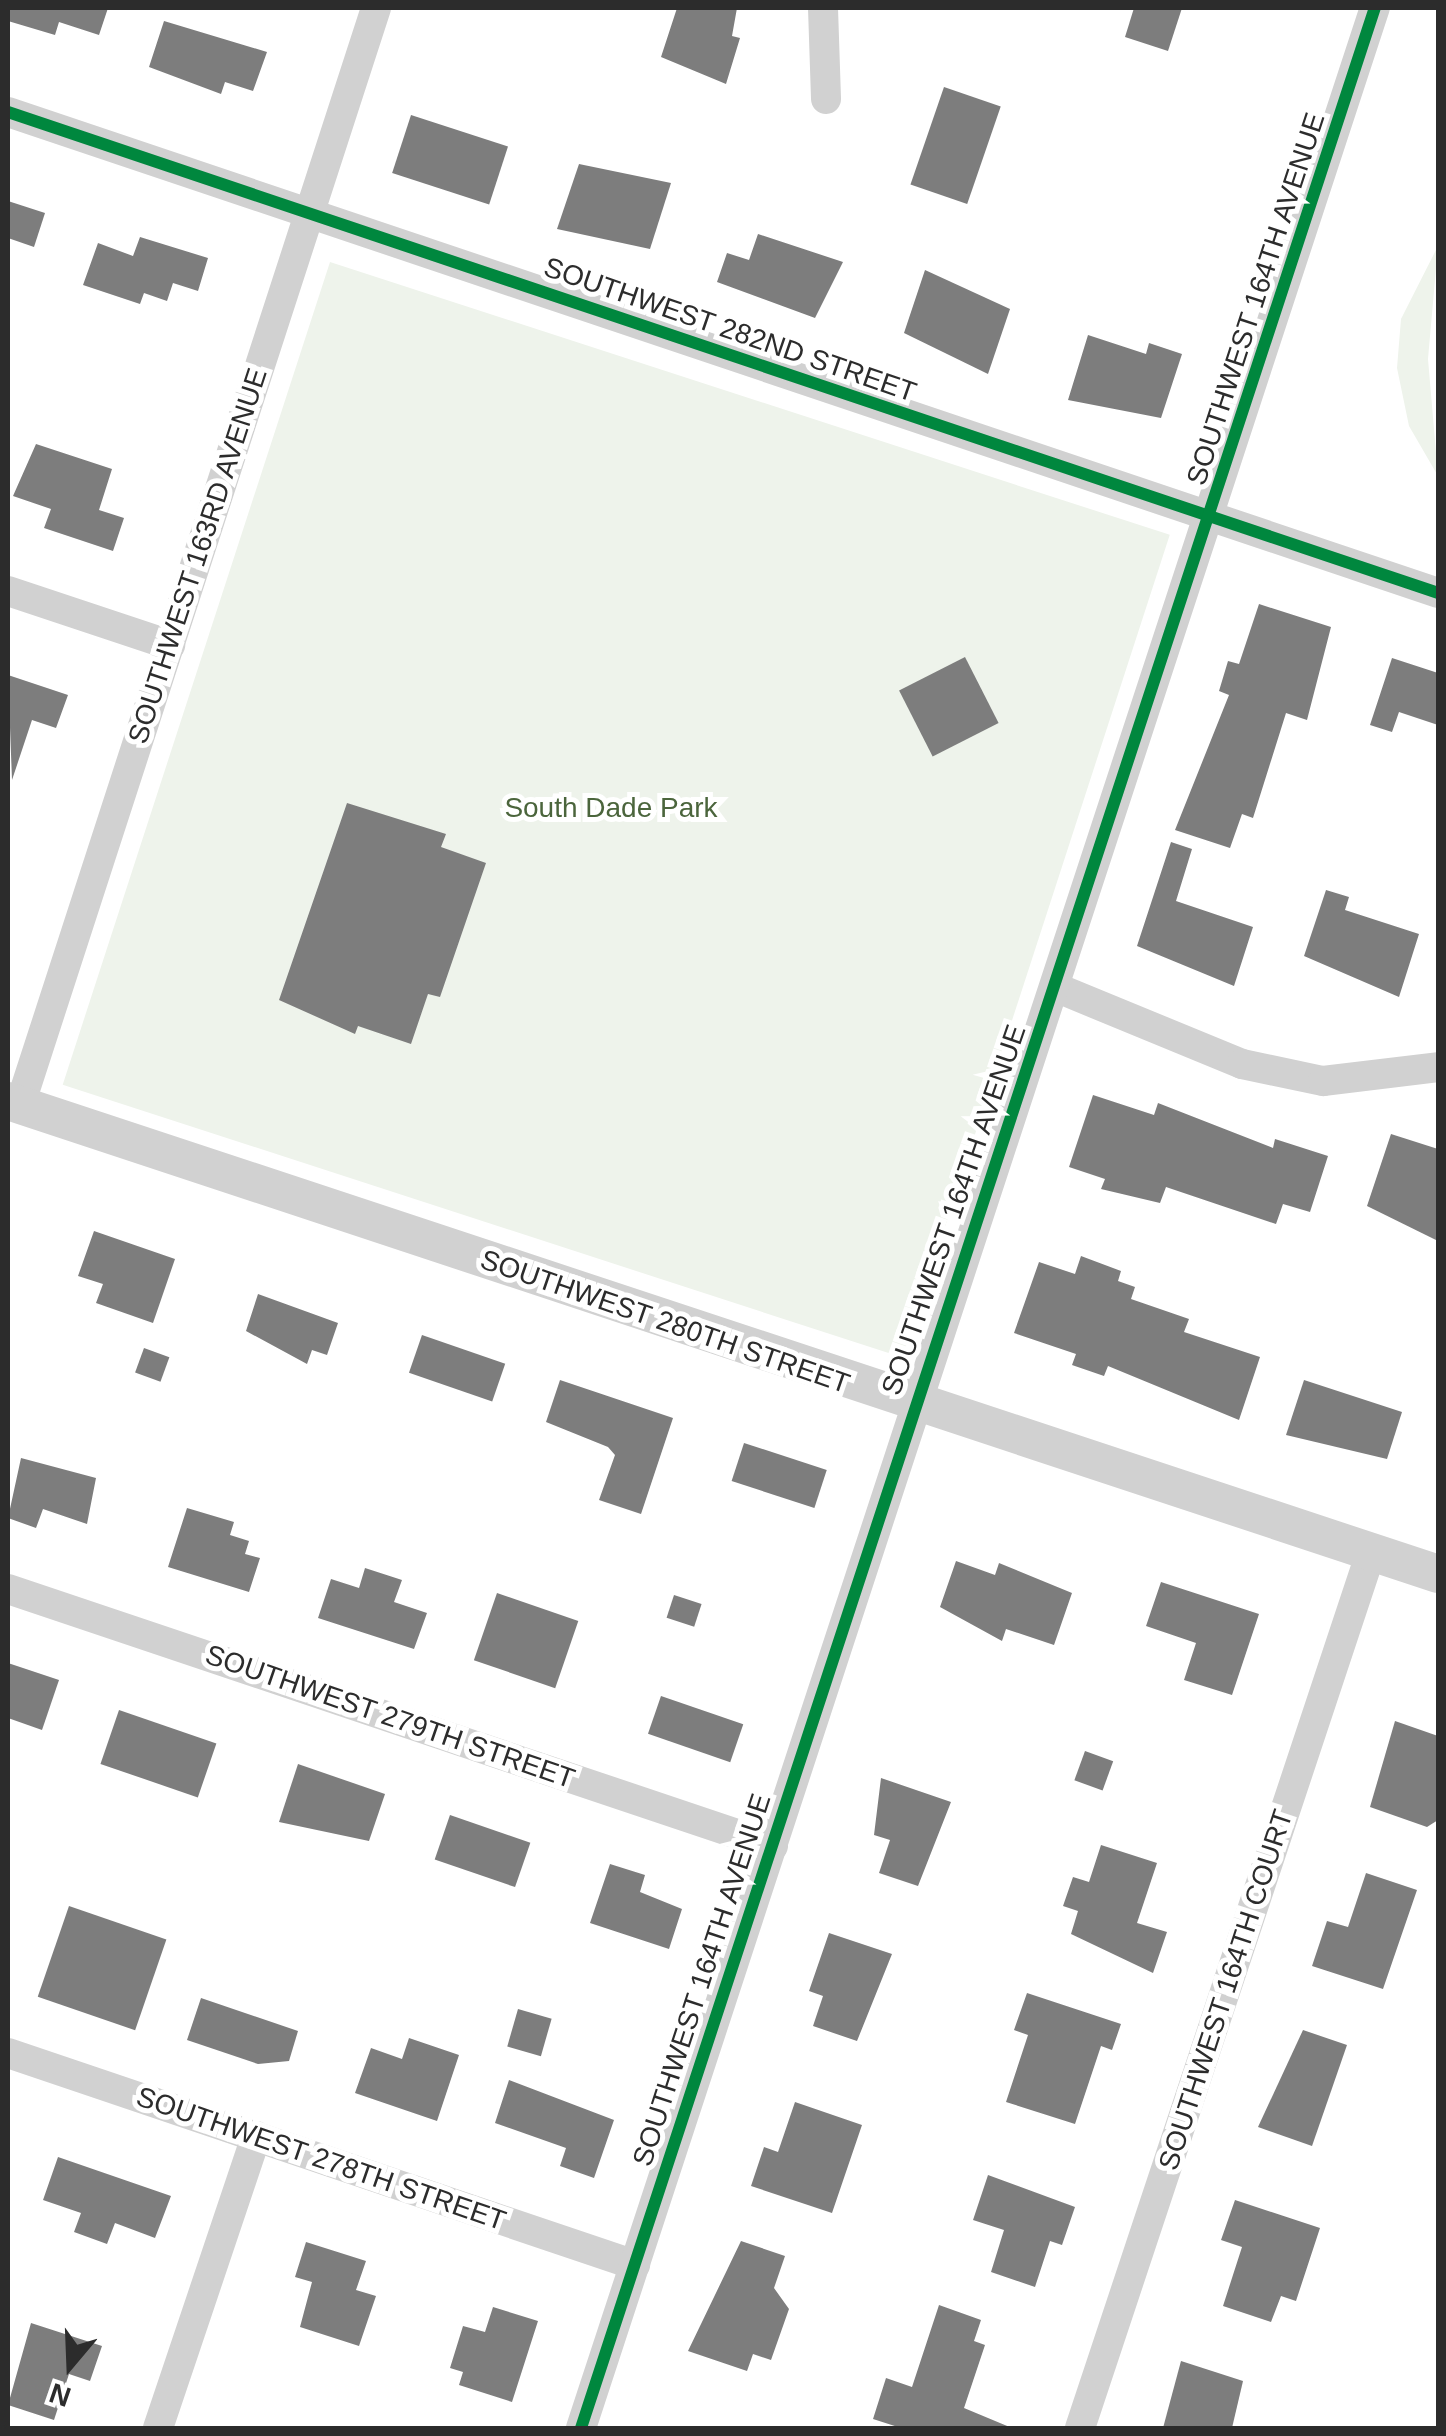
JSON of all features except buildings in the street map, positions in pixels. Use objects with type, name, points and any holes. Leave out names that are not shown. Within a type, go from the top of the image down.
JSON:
[{"type":"street","name":"SOUTHWEST 163RD AVENUE","points":[[14,1103],[170,645],[376,8]]},
{"type":"street","points":[[823,8],[826,99]]},
{"type":"street","name":"SOUTHWEST 164TH AVENUE","points":[[581,2428],[774,1846],[914,1406],[1212,518],[1375,8]]},
{"type":"street","name":"SOUTHWEST 282ND STREET","points":[[8,112],[1438,593]]},
{"type":"street","points":[[8,591],[170,645]]},
{"type":"street","points":[[1055,987],[1242,1064],[1324,1081],[1438,1067]]},
{"type":"street","name":"SOUTHWEST 280TH STREET","points":[[14,1103],[914,1406],[1438,1574]]},
{"type":"street","name":"SOUTHWEST 164TH COURT","points":[[1080,2428],[1372,1552]]},
{"type":"street","name":"SOUTHWEST 279TH STREET","points":[[8,1589],[774,1846]]},
{"type":"street","name":"SOUTHWEST 278TH STREET","points":[[8,2053],[634,2264]]},
{"type":"street","points":[[158,2428],[256,2136]]},
{"type":"green space","points":[[1438,246],[1428,359],[1438,476],[1409,426],[1397,368],[1401,319]]},
{"type":"green space","name":"South Dade Park","points":[[330,262],[1170,535],[902,1358],[63,1085]]},
{"type":"cycle path","points":[[581,2428],[1375,8]]},
{"type":"cycle path","points":[[8,112],[1438,593]]}]
